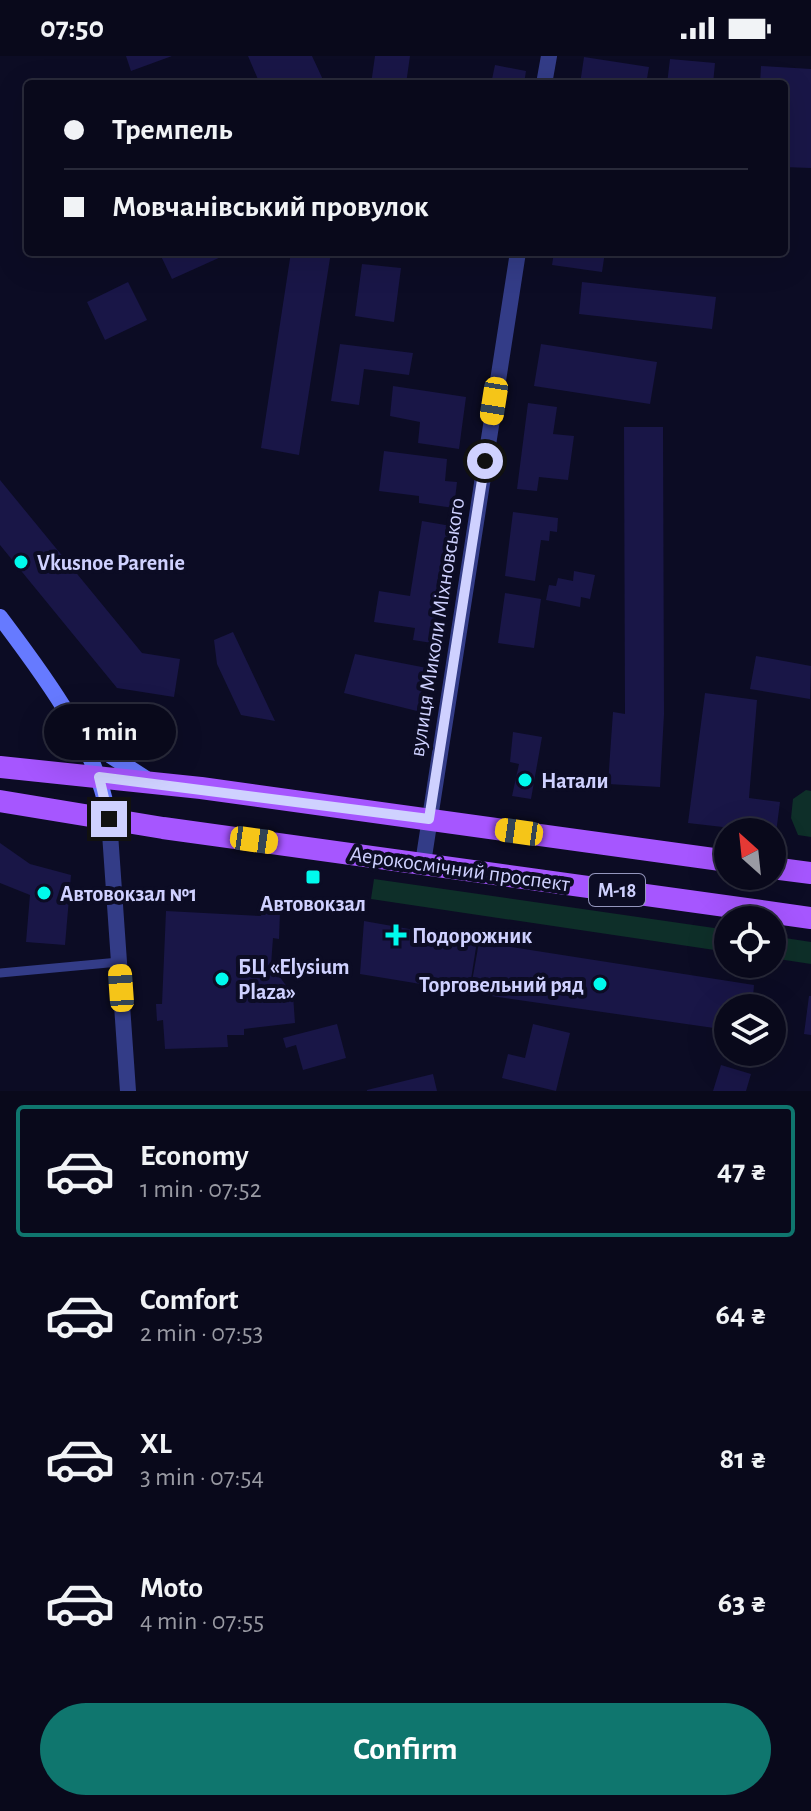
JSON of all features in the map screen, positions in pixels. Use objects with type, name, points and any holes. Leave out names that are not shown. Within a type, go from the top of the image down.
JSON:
[{"type":"main road","points":[[0,617],[49,681],[99,777],[109,819]]},
{"type":"main road","points":[[66,714],[111,756],[155,783]]},
{"type":"main road","name":"М-18","points":[[0,767],[99,777]]},
{"type":"main road","name":"Аерокосмічний проспект","points":[[99,777],[714,859]]},
{"type":"main road","name":"М-18","points":[[0,801],[109,819]]},
{"type":"main road","name":"Аерокосмічний проспект","points":[[109,819],[811,918]]},
{"type":"main road","points":[[786,870],[811,873]]},
{"type":"street","points":[[545,80],[549,56]]},
{"type":"street","name":"вулиця Миколи Міхновського","points":[[423,863],[517,256]]},
{"type":"street","points":[[109,819],[128,1091]]},
{"type":"lane","points":[[0,973],[119,962]]},
{"type":"green space","points":[[806,790],[811,791],[811,837],[798,835],[791,818],[793,799]]},
{"type":"green space","points":[[374,879],[714,928],[714,950],[371,899]]},
{"type":"green space","points":[[786,938],[811,942],[811,964],[786,960]]},
{"type":"building","points":[[126,56],[172,56],[131,71]]},
{"type":"building","points":[[248,56],[312,56],[323,80],[258,80]]},
{"type":"building","points":[[375,56],[410,56],[407,80],[372,80]]},
{"type":"building","points":[[584,57],[649,67],[647,80],[581,80]]},
{"type":"building","points":[[670,59],[715,63],[713,80],[667,80]]},
{"type":"building","points":[[495,65],[526,71],[525,80],[492,80]]},
{"type":"building","points":[[761,66],[811,69],[811,168],[788,167],[788,80],[760,80]]},
{"type":"building","points":[[161,256],[223,256],[172,279]]},
{"type":"building","points":[[290,256],[330,256],[299,455],[261,448]]},
{"type":"building","points":[[553,256],[604,256],[602,272],[552,265]]},
{"type":"building","points":[[362,264],[401,268],[394,322],[355,316]]},
{"type":"building","points":[[128,282],[147,320],[105,340],[87,302]]},
{"type":"building","points":[[582,282],[716,297],[712,329],[579,314]]},
{"type":"building","points":[[340,344],[413,353],[409,375],[364,369],[359,405],[331,401]]},
{"type":"building","points":[[541,344],[657,362],[650,404],[534,386]]},
{"type":"building","points":[[393,386],[466,397],[459,449],[418,443],[420,422],[390,416]]},
{"type":"building","points":[[528,403],[557,407],[553,434],[574,436],[568,480],[539,477],[537,491],[517,489]]},
{"type":"building","points":[[624,427],[663,427],[664,714],[660,787],[608,784],[613,712],[625,714]]},
{"type":"building","points":[[384,451],[447,459],[445,481],[457,482],[454,508],[419,503],[419,496],[379,491]]},
{"type":"building","points":[[0,480],[142,653],[180,659],[174,697],[117,688],[0,545]]},
{"type":"building","points":[[513,512],[558,518],[557,532],[550,531],[549,541],[541,540],[535,581],[505,576]]},
{"type":"building","points":[[422,521],[451,526],[432,643],[413,640],[415,628],[374,622],[379,591],[410,596]]},
{"type":"building","points":[[574,571],[595,575],[590,599],[581,597],[580,607],[546,600],[549,585],[556,586],[558,578],[573,581]]},
{"type":"building","points":[[505,593],[541,599],[534,648],[498,643]]},
{"type":"building","points":[[233,632],[275,721],[241,715],[217,664],[214,640]]},
{"type":"building","points":[[355,654],[427,668],[417,711],[344,693]]},
{"type":"building","points":[[756,656],[811,666],[810,699],[750,689]]},
{"type":"building","points":[[705,693],[757,700],[749,798],[780,802],[778,818],[714,818],[714,826],[688,823]]},
{"type":"building","name":"Натали","points":[[513,732],[542,737],[531,799],[512,796],[519,764],[510,762]]},
{"type":"building","name":"Автовокзал №1","points":[[0,843],[30,864],[71,875],[65,945],[26,942],[30,895],[0,883]]},
{"type":"building","name":"БЦ «Elysium Plaza»","points":[[262,909],[280,911],[279,939],[273,938],[271,965],[293,995],[295,1023],[244,1029],[244,1035],[227,1035],[228,1047],[165,1049],[163,1020],[157,1021],[156,1004],[162,1004],[166,911],[261,916]]},
{"type":"building","points":[[364,921],[477,941],[469,992],[360,974]]},
{"type":"building","points":[[479,942],[754,985],[753,994],[714,994],[714,1028],[470,993]]},
{"type":"building","points":[[811,996],[811,1035],[804,1034]]},
{"type":"building","points":[[337,1024],[346,1058],[303,1070],[296,1045],[286,1048],[283,1038]]},
{"type":"building","points":[[533,1024],[570,1033],[556,1091],[502,1078],[508,1054],[525,1058]]},
{"type":"building","points":[[721,1066],[751,1074],[746,1091],[713,1091]]},
{"type":"building","points":[[433,1074],[437,1091],[367,1091],[367,1090]]},
{"type":"place","name":"Vkusnoe Parenie","points":[[21,562]]},
{"type":"place","name":"Натали","points":[[525,780]]},
{"type":"place","name":"Автовокзал","points":[[313,877]]},
{"type":"place","name":"Автовокзал №1","points":[[44,893]]},
{"type":"place","name":"Подорожник","points":[[396,935]]},
{"type":"place","name":"БЦ «Elysium Plaza»","points":[[222,979]]},
{"type":"place","name":"Торговельний ряд","points":[[600,984]]},
{"type":"route","points":[[109,819],[99,777],[429,819],[485,461]]}]
